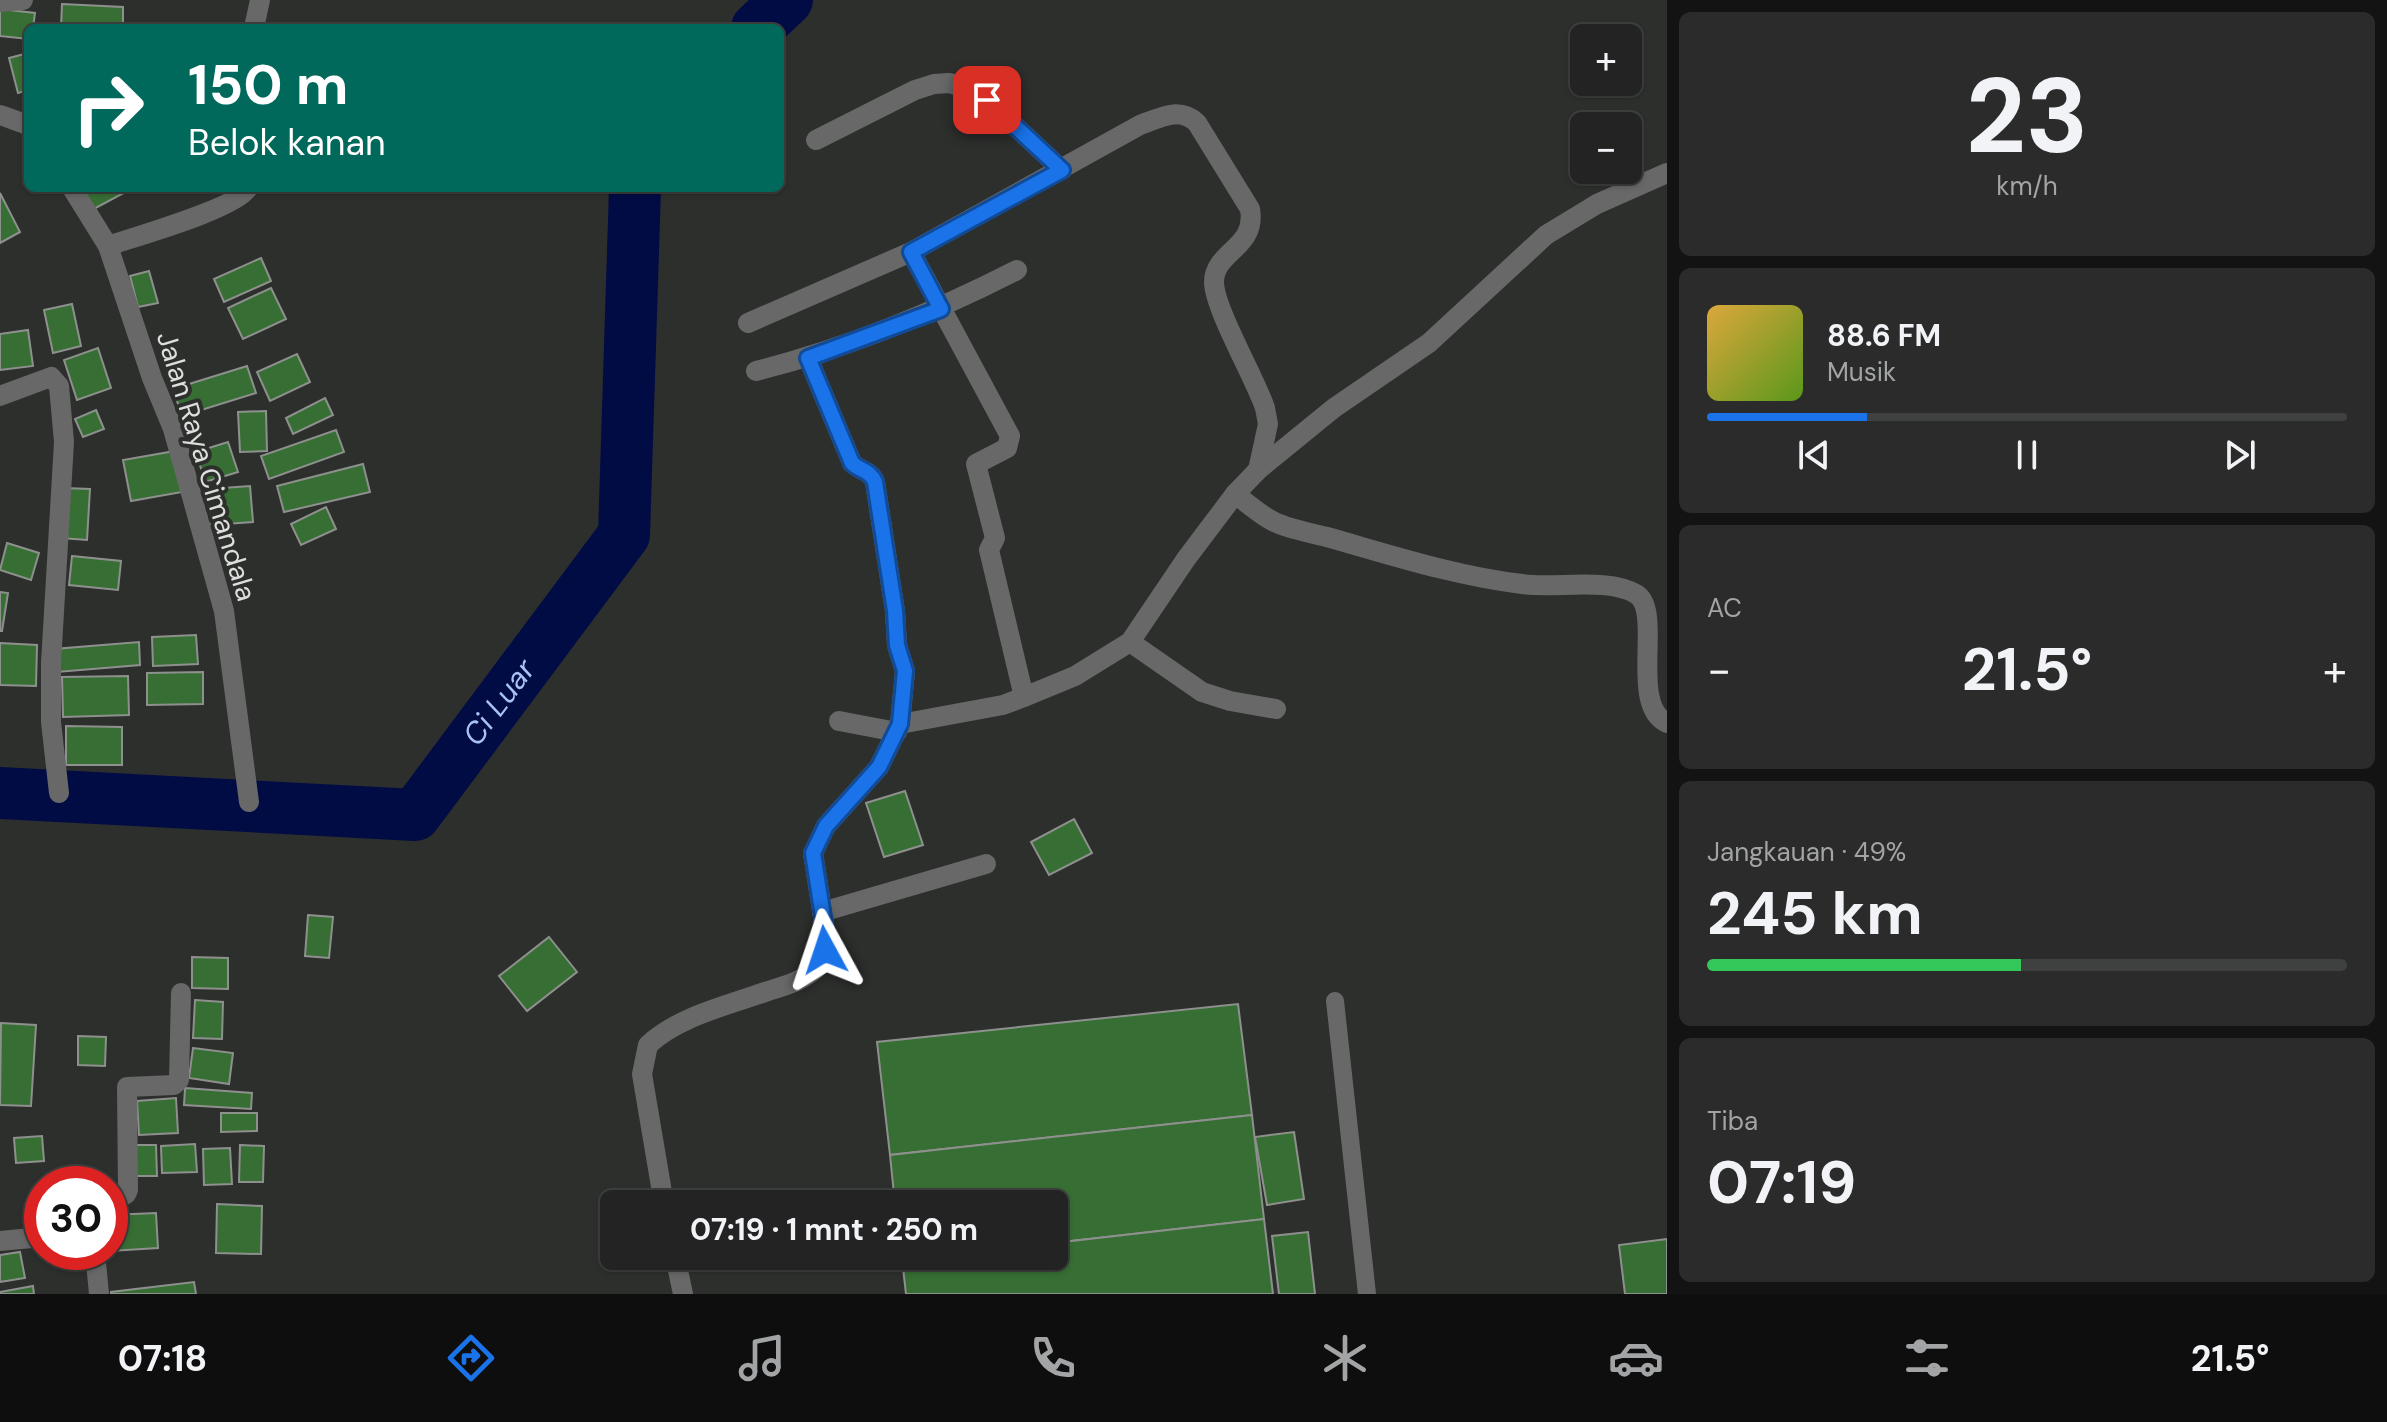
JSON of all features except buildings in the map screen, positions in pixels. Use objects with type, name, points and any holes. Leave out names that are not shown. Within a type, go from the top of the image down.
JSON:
[{"type":"street","points":[[0,2],[23,0]]},
{"type":"street","points":[[255,24],[260,0]]},
{"type":"street","points":[[816,140],[915,90],[949,83],[971,89],[987,100],[1062,170]]},
{"type":"street","points":[[748,323],[911,252],[1151,121],[1175,113],[1188,115],[1197,123],[1250,209],[1253,222],[1248,235],[1216,269],[1214,284],[1222,310],[1265,408],[1268,424],[1258,470]]},
{"type":"street","points":[[0,115],[24,124]]},
{"type":"street","points":[[839,721],[898,728],[1003,705],[1075,676],[1130,642],[1186,559],[1235,494],[1258,470],[1334,408],[1429,343],[1546,235],[1597,204],[1667,173]]},
{"type":"street","name":"Jalan Raya Cimandala","points":[[74,192],[108,246],[152,378],[173,429],[224,611],[249,802]]},
{"type":"street","points":[[108,246],[207,212],[246,192]]},
{"type":"street","points":[[911,252],[1010,436],[1007,448],[976,464],[995,538],[989,550],[1024,697]]},
{"type":"street","points":[[756,371],[808,358],[941,309],[1017,270]]},
{"type":"street","points":[[662,1190],[642,1074],[648,1045],[672,1027],[806,976],[819,965],[825,950],[813,853],[826,826],[879,767],[898,728],[905,671],[897,645],[895,611],[875,482],[867,471],[852,463],[808,358]]},
{"type":"street","points":[[0,396],[51,377],[59,386],[64,442],[51,663],[51,722],[59,793]]},
{"type":"street","points":[[1235,494],[1271,521],[1397,558],[1525,585],[1600,586],[1625,589],[1639,595],[1646,606],[1648,686],[1653,708],[1667,723]]},
{"type":"street","points":[[1130,642],[1202,692],[1230,701],[1276,709]]},
{"type":"street","points":[[822,912],[986,864]]},
{"type":"street","points":[[128,1166],[127,1087],[174,1085],[179,1080],[181,993]]},
{"type":"street","points":[[0,1241],[24,1239]]},
{"type":"street","points":[[97,1270],[99,1294]]},
{"type":"street","points":[[678,1270],[683,1294]]},
{"type":"lane","points":[[1335,1001],[1367,1294]]},
{"type":"waterway","name":"Ci Luar","points":[[761,24],[787,0]]},
{"type":"waterway","name":"Ci Luar","points":[[0,793],[415,815],[624,535],[635,192]]},
{"type":"route","points":[[825,950],[826,936],[813,853],[826,826],[879,767],[897,732],[905,671],[897,645],[895,611],[875,482],[872,475],[852,463],[808,358],[941,309],[911,252],[1062,170],[987,100]]}]
